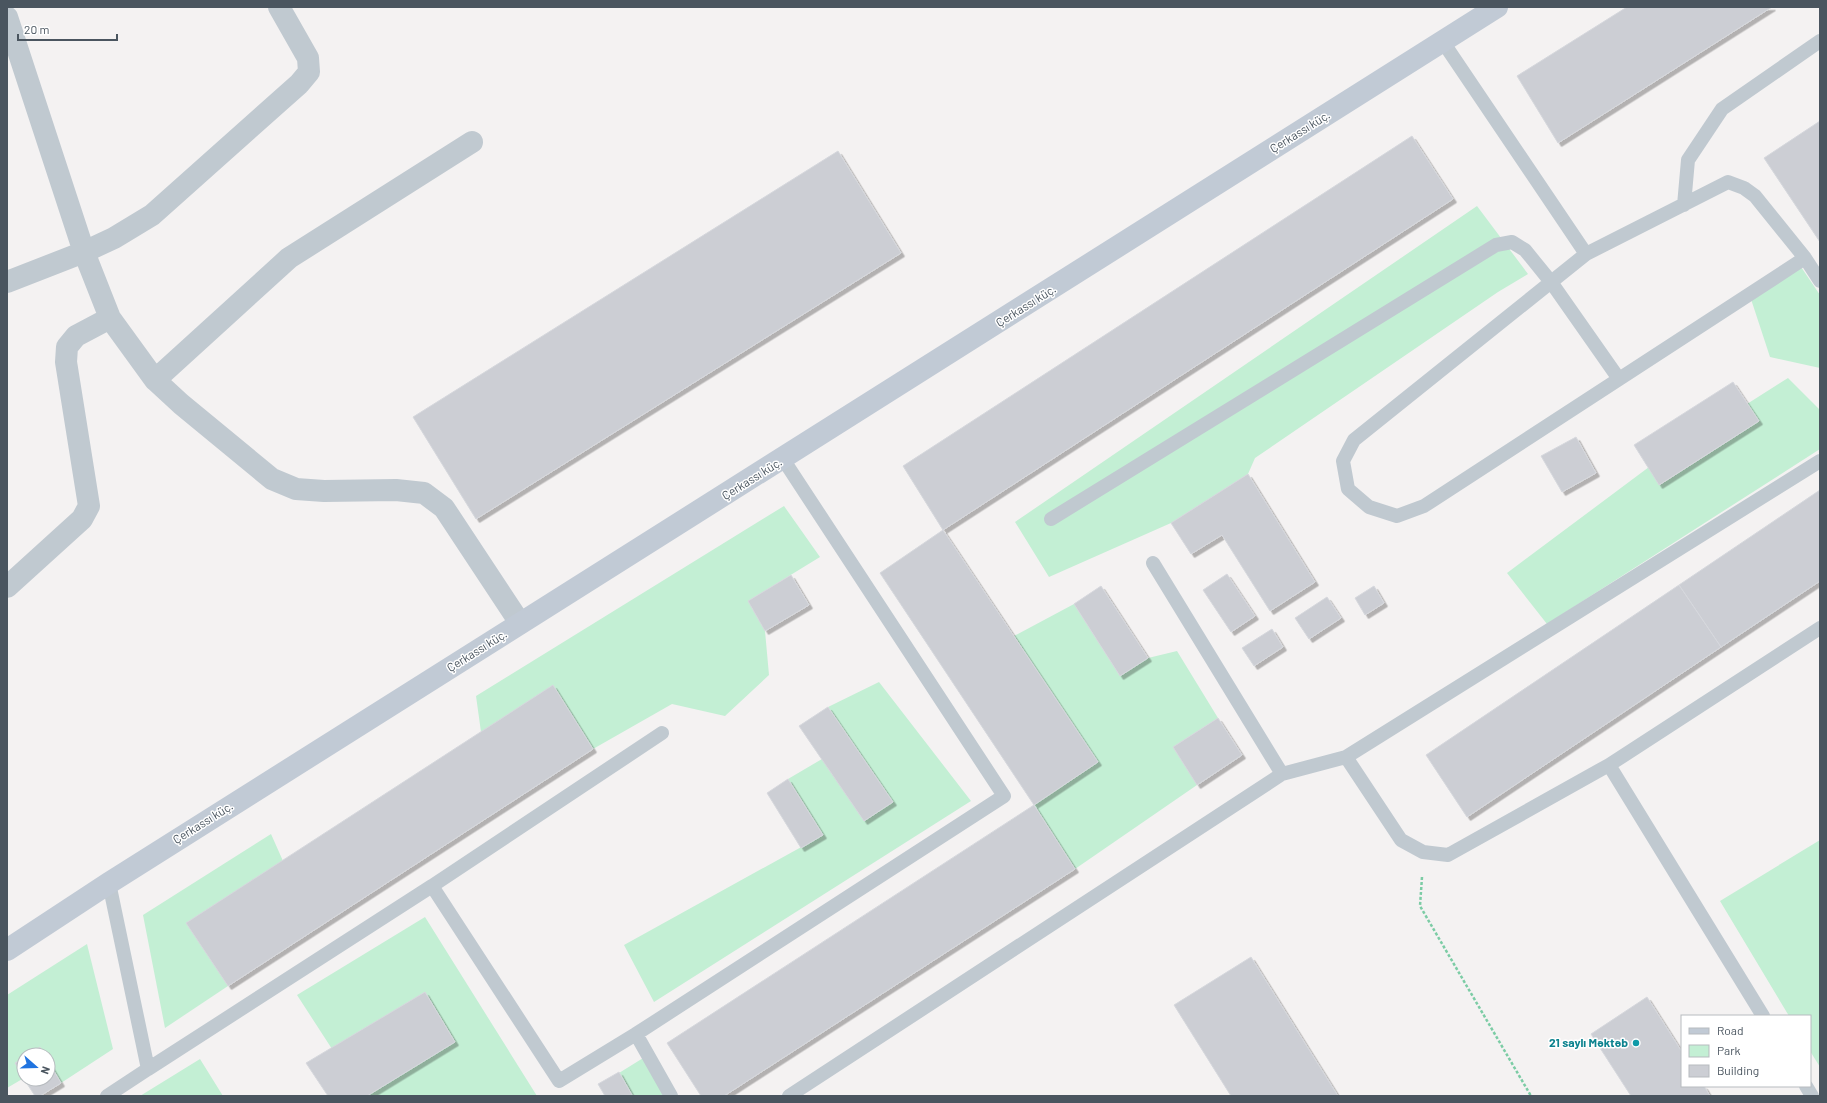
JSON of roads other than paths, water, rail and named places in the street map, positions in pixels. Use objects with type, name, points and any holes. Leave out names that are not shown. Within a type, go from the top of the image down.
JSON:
[{"type":"street","points":[[7,282],[84,252],[114,238],[152,215],[300,84],[309,72],[308,58],[279,7]]},
{"type":"street","name":"Çerkassı küç.","points":[[7,950],[108,883],[783,459],[1497,7]]},
{"type":"street","points":[[7,17],[84,252],[110,318],[155,380],[181,404],[272,479],[296,489],[324,491],[396,490],[424,494],[444,508],[520,623]]},
{"type":"street","points":[[155,380],[289,258],[472,142]]},
{"type":"street","points":[[7,587],[82,519],[89,506],[66,362],[68,347],[76,336],[110,318]]},
{"type":"lane","points":[[1684,205],[1688,160],[1722,109],[1820,41]]},
{"type":"lane","points":[[1443,42],[1586,254]]},
{"type":"lane","points":[[1805,258],[1424,506],[1397,516],[1369,508],[1348,489],[1343,461],[1354,440],[1586,254],[1728,182],[1744,188],[1755,196],[1805,258],[1820,281]]},
{"type":"lane","points":[[1051,519],[1496,245],[1512,242],[1525,250],[1551,282],[1619,379]]},
{"type":"lane","points":[[432,886],[560,1081],[636,1034],[1004,796],[783,459]]},
{"type":"lane","points":[[788,1096],[1282,774],[1346,757],[1820,461]]},
{"type":"lane","points":[[1153,563],[1282,774]]},
{"type":"lane","points":[[1346,757],[1401,840],[1423,852],[1448,855],[1609,765],[1820,628]]},
{"type":"lane","points":[[107,1096],[432,886],[662,733]]},
{"type":"lane","points":[[1609,765],[1762,1015]]},
{"type":"lane","points":[[108,883],[148,1069]]},
{"type":"lane","points":[[636,1034],[671,1096]]},
{"type":"lane","points":[[1807,1087],[1812,1096]]},
{"type":"place","name":"21 saylı Məktəb","points":[[1636,1043]]}]
